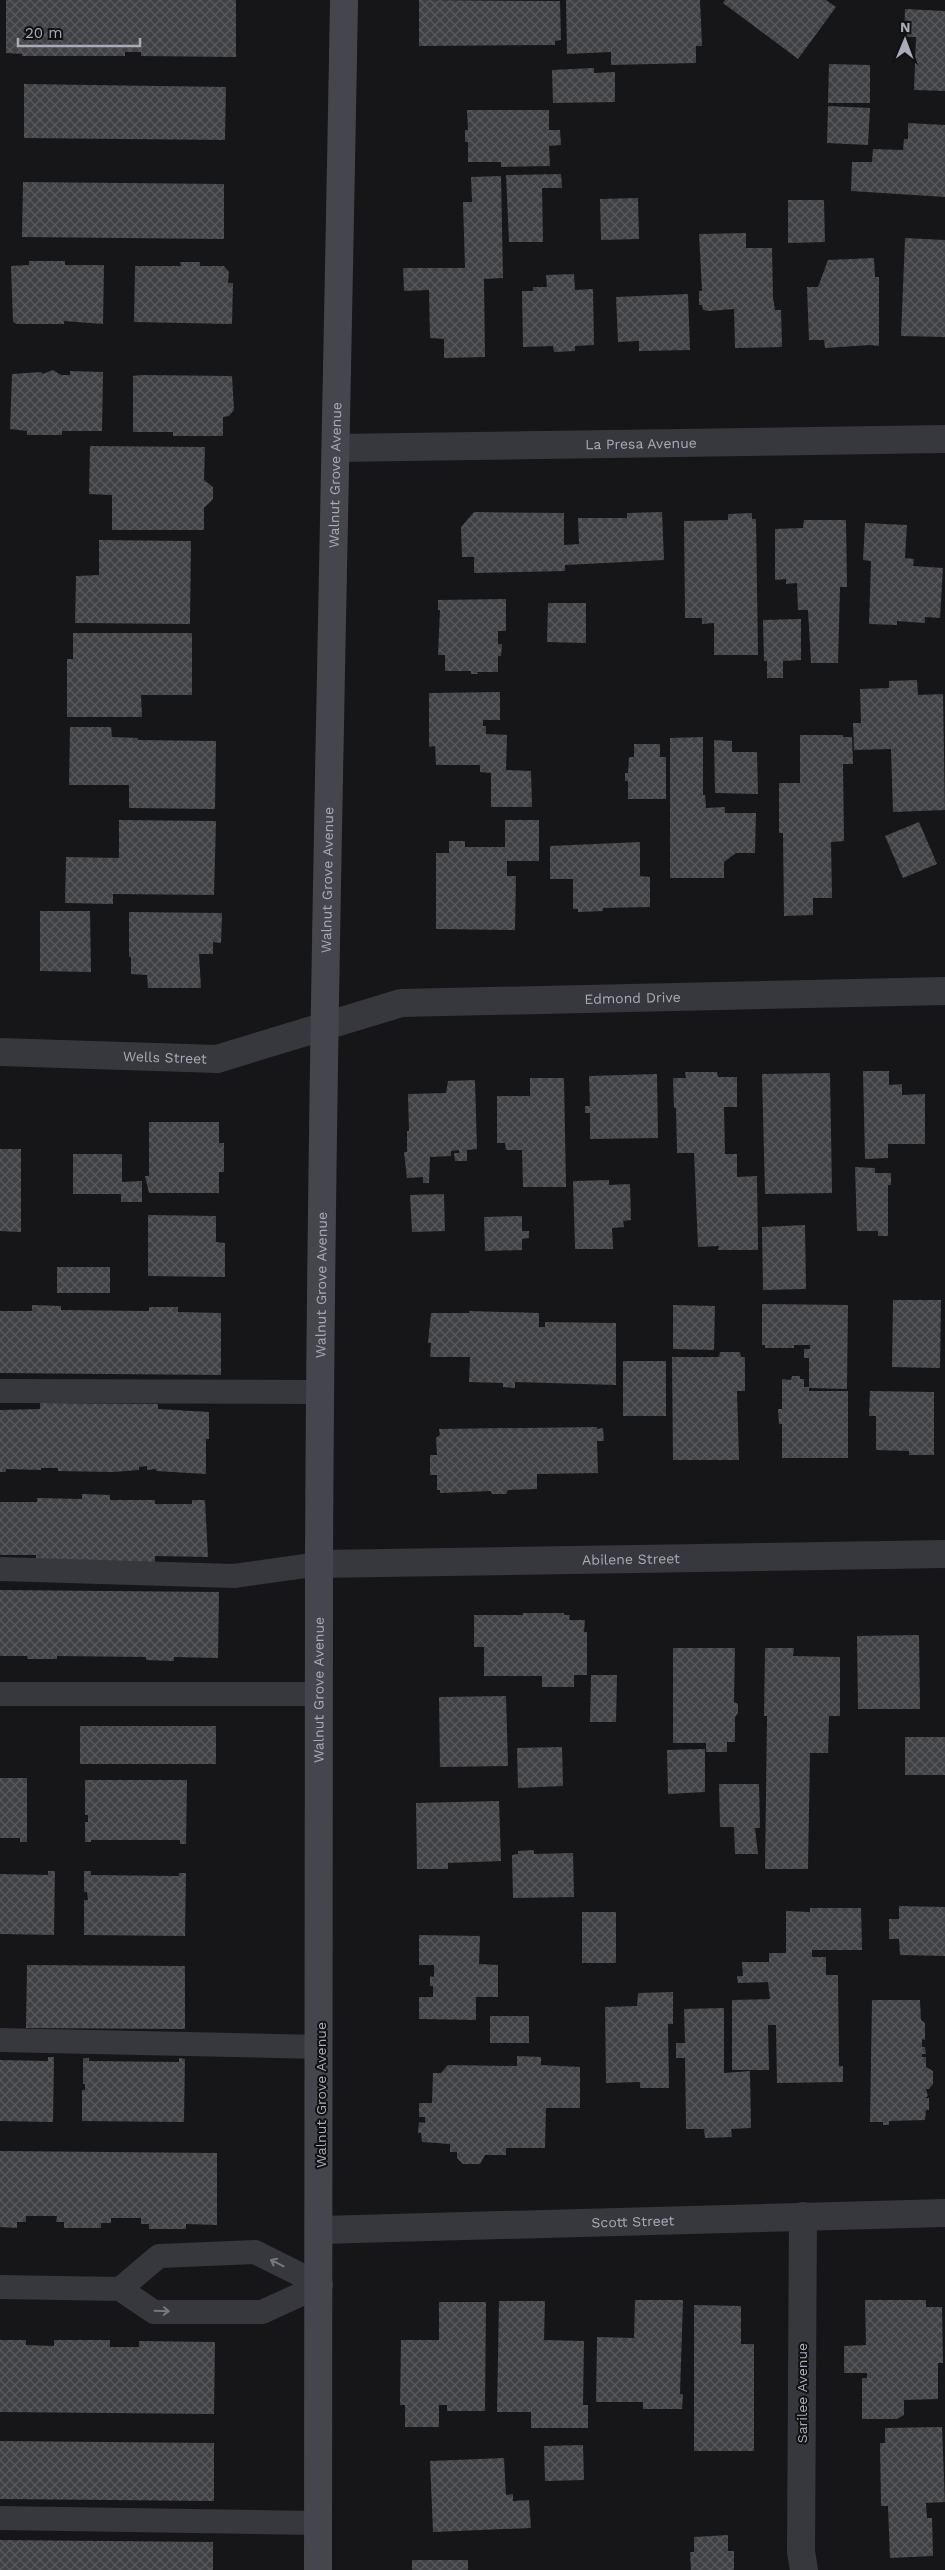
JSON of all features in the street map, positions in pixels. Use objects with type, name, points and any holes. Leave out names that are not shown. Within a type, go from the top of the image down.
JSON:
[{"type":"main road","name":"Walnut Grove Avenue","points":[[318,2570],[321,2285],[319,1564],[324,1027],[344,0]]},
{"type":"street","name":"La Presa Avenue","points":[[336,448],[945,440]]},
{"type":"street","name":"Edmond Drive","points":[[324,1027],[401,1003],[945,991]]},
{"type":"street","name":"Wells Street","points":[[0,1052],[216,1060],[324,1027]]},
{"type":"street","name":"Abilene Street","points":[[319,1564],[945,1554]]},
{"type":"street","name":"Scott Street","points":[[321,2230],[945,2213]]},
{"type":"street","name":"Sarilee Avenue","points":[[803,2216],[801,2552],[804,2570]]},
{"type":"lane","points":[[0,1391],[321,1392]]},
{"type":"lane","points":[[0,1569],[234,1576],[319,1564]]},
{"type":"lane","points":[[0,1694],[320,1694]]},
{"type":"lane","points":[[0,2040],[320,2047]]},
{"type":"lane","points":[[120,2289],[159,2256],[254,2252],[321,2285]]},
{"type":"lane","points":[[0,2287],[120,2289],[154,2312],[262,2312],[321,2285]]},
{"type":"lane","points":[[0,2518],[319,2523]]},
{"type":"building","points":[[6,0],[236,0],[236,57],[141,56],[141,52],[125,52],[125,56],[22,56],[22,54],[6,53]]},
{"type":"building","points":[[419,0],[560,1],[561,40],[555,41],[555,45],[419,46]]},
{"type":"building","points":[[566,0],[700,0],[702,46],[696,46],[696,63],[611,65],[611,52],[567,54]]},
{"type":"building","points":[[725,0],[826,0],[836,7],[798,59],[723,3]]},
{"type":"building","points":[[905,9],[945,11],[945,91],[914,90],[916,37],[904,37]]},
{"type":"building","points":[[829,64],[870,65],[870,103],[828,103]]},
{"type":"building","points":[[594,68],[594,73],[615,72],[615,102],[553,103],[552,70]]},
{"type":"building","points":[[24,84],[226,87],[225,140],[24,138]]},
{"type":"building","points":[[828,106],[870,108],[868,145],[827,143]]},
{"type":"building","points":[[467,110],[549,110],[549,130],[560,130],[561,145],[549,146],[550,166],[501,167],[501,162],[468,162],[468,142],[465,142],[465,130],[468,130]]},
{"type":"building","points":[[908,123],[945,125],[945,197],[851,191],[852,162],[872,162],[873,149],[903,150],[904,139],[908,139]]},
{"type":"building","points":[[561,174],[562,188],[542,188],[543,242],[509,242],[506,175]]},
{"type":"building","points":[[501,176],[503,278],[484,279],[485,357],[444,358],[444,339],[430,338],[429,290],[404,291],[403,268],[465,268],[463,202],[472,202],[471,177]]},
{"type":"building","points":[[23,182],[224,184],[224,239],[22,237]]},
{"type":"building","points":[[638,198],[639,239],[601,240],[600,199]]},
{"type":"building","points":[[788,200],[824,200],[825,242],[788,243]]},
{"type":"building","points":[[746,233],[746,248],[772,248],[773,298],[775,310],[781,310],[782,347],[735,348],[734,309],[709,311],[703,310],[702,305],[699,305],[699,291],[702,291],[699,234]]},
{"type":"building","points":[[905,238],[945,240],[945,337],[901,336]]},
{"type":"building","points":[[874,258],[875,277],[879,277],[879,346],[825,348],[824,340],[809,340],[807,287],[818,287],[828,260]]},
{"type":"building","points":[[29,261],[65,261],[65,265],[104,265],[103,324],[64,321],[64,324],[17,324],[13,322],[11,266],[29,265]]},
{"type":"building","points":[[180,262],[200,262],[200,266],[224,266],[229,272],[228,283],[233,283],[232,324],[134,322],[135,266],[181,266]]},
{"type":"building","points":[[574,274],[575,290],[593,289],[594,345],[575,346],[575,351],[554,352],[553,346],[523,347],[522,291],[533,291],[533,287],[547,287],[546,275]]},
{"type":"building","points":[[688,294],[690,350],[639,351],[639,341],[618,342],[616,297]]},
{"type":"building","points":[[53,370],[61,375],[70,375],[70,371],[103,372],[102,431],[62,431],[62,435],[27,435],[27,431],[10,429],[12,374],[41,372],[43,374]]},
{"type":"building","points":[[133,376],[232,376],[234,410],[229,416],[223,417],[223,436],[173,436],[173,432],[133,432]]},
{"type":"building","points":[[90,446],[205,447],[204,480],[213,487],[213,499],[204,508],[204,530],[112,530],[112,495],[89,494]]},
{"type":"building","points":[[474,512],[564,513],[564,545],[579,544],[578,518],[627,518],[627,513],[662,512],[664,560],[565,565],[565,571],[474,573],[474,557],[462,557],[461,527]]},
{"type":"building","points":[[752,513],[752,519],[756,519],[758,655],[714,655],[714,623],[702,624],[702,618],[685,618],[684,521],[728,520],[728,514]]},
{"type":"building","points":[[804,520],[846,520],[847,587],[840,587],[838,663],[811,663],[808,610],[798,610],[797,583],[786,584],[786,579],[775,580],[775,529],[803,528]]},
{"type":"building","points":[[865,523],[907,525],[905,558],[914,559],[913,566],[943,568],[940,618],[925,617],[925,623],[897,621],[897,625],[869,624],[871,561],[863,560]]},
{"type":"building","points":[[99,540],[191,541],[190,624],[75,623],[76,576],[99,575]]},
{"type":"building","points":[[506,599],[506,631],[498,631],[498,644],[502,644],[501,656],[498,656],[498,672],[477,672],[478,674],[471,674],[471,671],[445,671],[445,655],[438,655],[440,610],[438,610],[438,600]]},
{"type":"building","points":[[548,603],[586,603],[586,643],[547,642]]},
{"type":"building","points":[[801,619],[801,660],[783,661],[783,678],[767,678],[767,661],[764,661],[763,620]]},
{"type":"building","points":[[73,633],[192,633],[192,695],[141,695],[142,717],[67,717],[67,659],[73,659]]},
{"type":"building","points":[[917,680],[918,695],[943,694],[945,810],[893,812],[891,749],[854,750],[853,723],[861,723],[860,689],[889,688],[889,681]]},
{"type":"building","points":[[500,692],[500,720],[483,720],[483,726],[486,726],[486,734],[507,735],[506,770],[531,771],[532,807],[491,807],[491,773],[480,772],[480,765],[436,765],[435,746],[429,747],[429,693]]},
{"type":"building","points":[[70,727],[111,727],[112,737],[138,738],[138,740],[216,741],[215,809],[129,808],[129,785],[69,785]]},
{"type":"building","points":[[800,735],[843,735],[843,737],[852,737],[853,764],[843,764],[844,841],[831,842],[832,898],[813,898],[813,915],[784,916],[783,833],[779,833],[779,783],[800,783]]},
{"type":"building","points":[[703,737],[703,795],[705,795],[706,808],[725,807],[725,813],[756,813],[755,853],[736,853],[724,862],[724,878],[670,878],[670,738]]},
{"type":"building","points":[[714,740],[732,741],[732,752],[757,752],[758,794],[715,793]]},
{"type":"building","points":[[634,744],[660,744],[660,757],[666,757],[666,799],[628,799],[628,781],[625,781],[625,773],[628,773],[629,757],[634,757]]},
{"type":"building","points":[[119,820],[216,821],[214,895],[113,894],[113,904],[65,903],[66,857],[119,858]]},
{"type":"building","points":[[505,820],[539,820],[539,861],[507,861],[507,876],[516,876],[515,930],[436,929],[436,853],[449,853],[449,841],[465,841],[465,847],[505,847]]},
{"type":"building","points":[[919,822],[937,864],[903,878],[885,836]]},
{"type":"building","points":[[640,842],[640,876],[650,877],[650,907],[603,908],[603,911],[578,912],[578,909],[573,909],[573,879],[550,879],[550,846]]},
{"type":"building","points":[[40,911],[90,911],[91,972],[40,971]]},
{"type":"building","points":[[129,912],[222,913],[221,943],[213,942],[213,954],[199,954],[201,988],[148,988],[147,975],[131,974]]},
{"type":"building","points":[[863,1071],[889,1071],[889,1085],[902,1084],[902,1095],[925,1094],[925,1144],[888,1144],[888,1158],[865,1159]]},
{"type":"building","points":[[685,1072],[717,1072],[718,1077],[737,1077],[737,1107],[724,1107],[725,1154],[737,1154],[737,1177],[757,1176],[758,1250],[718,1250],[719,1246],[698,1247],[694,1153],[677,1153],[673,1078],[686,1078]]},
{"type":"building","points":[[830,1073],[832,1193],[765,1194],[762,1074]]},
{"type":"building","points":[[657,1074],[658,1138],[590,1139],[590,1113],[585,1113],[585,1106],[590,1106],[589,1076]]},
{"type":"building","points":[[530,1078],[564,1078],[566,1187],[523,1187],[522,1150],[506,1150],[505,1143],[497,1143],[497,1096],[530,1096]]},
{"type":"building","points":[[475,1080],[477,1149],[467,1150],[467,1161],[455,1161],[454,1153],[459,1153],[459,1150],[451,1151],[451,1156],[430,1157],[429,1183],[423,1183],[423,1177],[407,1178],[404,1152],[407,1152],[407,1131],[409,1131],[408,1094],[446,1093],[448,1081]]},
{"type":"building","points":[[149,1122],[219,1122],[219,1143],[224,1143],[224,1172],[219,1172],[219,1193],[149,1193],[145,1176],[149,1176]]},
{"type":"building","points":[[0,1149],[21,1149],[21,1232],[0,1231]]},
{"type":"building","points":[[73,1154],[122,1154],[122,1182],[142,1181],[142,1202],[121,1202],[121,1194],[73,1194]]},
{"type":"building","points":[[855,1167],[875,1168],[875,1173],[891,1173],[891,1185],[888,1185],[888,1236],[878,1236],[878,1231],[857,1231]]},
{"type":"building","points":[[609,1180],[609,1185],[630,1184],[631,1220],[623,1221],[624,1227],[612,1228],[613,1249],[575,1249],[573,1181]]},
{"type":"building","points":[[444,1194],[445,1231],[412,1232],[410,1195]]},
{"type":"building","points":[[148,1215],[216,1216],[216,1242],[225,1243],[225,1277],[148,1276]]},
{"type":"building","points":[[522,1216],[522,1231],[529,1231],[529,1238],[522,1239],[522,1250],[485,1251],[484,1217]]},
{"type":"building","points":[[805,1225],[806,1289],[763,1290],[762,1227]]},
{"type":"building","points":[[57,1267],[110,1267],[110,1293],[57,1293]]},
{"type":"building","points":[[893,1300],[941,1300],[940,1368],[892,1367]]},
{"type":"building","points":[[762,1304],[848,1305],[847,1389],[809,1388],[809,1391],[848,1391],[848,1458],[782,1458],[782,1424],[779,1424],[778,1409],[782,1409],[782,1379],[791,1380],[792,1376],[800,1376],[800,1379],[804,1379],[804,1387],[809,1387],[809,1358],[804,1358],[804,1349],[810,1349],[810,1345],[794,1345],[794,1348],[765,1348],[765,1345],[762,1345]]},
{"type":"building","points":[[32,1305],[61,1306],[61,1310],[149,1311],[149,1307],[178,1307],[178,1312],[221,1313],[221,1375],[0,1373],[0,1311],[32,1311]]},
{"type":"building","points":[[673,1305],[715,1306],[714,1350],[673,1349]]},
{"type":"building","points":[[469,1311],[539,1313],[539,1327],[545,1327],[545,1322],[616,1323],[616,1385],[515,1382],[515,1388],[503,1387],[503,1383],[469,1382],[470,1357],[430,1357],[431,1343],[428,1343],[431,1313],[469,1313]]},
{"type":"building","points":[[720,1352],[740,1352],[741,1357],[745,1357],[745,1391],[737,1391],[739,1460],[673,1460],[672,1357],[719,1357]]},
{"type":"building","points":[[623,1361],[666,1361],[666,1416],[623,1416]]},
{"type":"building","points":[[870,1391],[934,1392],[934,1455],[909,1455],[909,1451],[876,1450],[876,1416],[869,1416]]},
{"type":"building","points":[[40,1403],[158,1404],[158,1409],[209,1412],[209,1439],[206,1439],[206,1474],[156,1471],[156,1469],[147,1470],[147,1466],[139,1467],[139,1470],[113,1472],[58,1471],[58,1468],[41,1468],[41,1470],[6,1469],[6,1472],[0,1472],[0,1410],[40,1409]]},
{"type":"building","points":[[597,1427],[597,1429],[603,1428],[604,1441],[597,1441],[598,1473],[537,1474],[537,1489],[508,1490],[506,1494],[492,1494],[491,1491],[440,1493],[440,1490],[437,1490],[437,1475],[430,1475],[430,1455],[437,1455],[436,1438],[440,1435],[439,1429]]},
{"type":"building","points":[[82,1494],[110,1495],[110,1500],[155,1500],[155,1504],[192,1504],[192,1500],[205,1500],[208,1557],[155,1556],[155,1562],[36,1561],[36,1555],[0,1555],[0,1502],[37,1502],[37,1498],[82,1499]]},
{"type":"building","points":[[0,1590],[219,1592],[218,1658],[174,1657],[174,1661],[146,1660],[146,1657],[57,1656],[57,1659],[28,1659],[27,1656],[0,1656]]},
{"type":"building","points":[[523,1613],[564,1613],[564,1615],[570,1615],[569,1620],[585,1620],[584,1632],[587,1632],[587,1675],[574,1675],[574,1687],[542,1687],[542,1676],[484,1676],[484,1647],[474,1647],[474,1615],[523,1615]]},
{"type":"building","points":[[919,1635],[920,1709],[858,1709],[857,1636]]},
{"type":"building","points":[[673,1648],[735,1648],[734,1702],[738,1704],[738,1713],[735,1717],[735,1742],[727,1742],[727,1752],[706,1752],[706,1743],[673,1743]]},
{"type":"building","points":[[765,1648],[794,1648],[793,1656],[840,1657],[840,1716],[829,1716],[828,1753],[810,1753],[808,1869],[765,1869],[767,1716],[764,1716]]},
{"type":"building","points":[[591,1675],[617,1675],[616,1722],[590,1722]]},
{"type":"building","points":[[506,1696],[508,1766],[440,1767],[439,1697]]},
{"type":"building","points":[[80,1726],[216,1726],[216,1764],[80,1764]]},
{"type":"building","points":[[905,1737],[945,1737],[945,1775],[905,1775]]},
{"type":"building","points":[[562,1747],[563,1786],[518,1788],[517,1748]]},
{"type":"building","points":[[705,1749],[705,1792],[668,1794],[667,1750]]},
{"type":"building","points":[[0,1778],[27,1778],[27,1842],[20,1842],[20,1838],[0,1838]]},
{"type":"building","points":[[85,1780],[187,1780],[186,1844],[180,1844],[180,1840],[91,1840],[91,1842],[85,1842],[85,1822],[88,1822],[88,1815],[85,1815]]},
{"type":"building","points":[[719,1784],[759,1784],[760,1828],[755,1828],[758,1854],[735,1854],[734,1827],[720,1827]]},
{"type":"building","points":[[499,1801],[501,1861],[448,1863],[448,1869],[417,1869],[416,1803]]},
{"type":"building","points":[[534,1850],[534,1854],[573,1853],[574,1897],[513,1898],[512,1855],[518,1854],[518,1851]]},
{"type":"building","points":[[48,1871],[55,1871],[54,1935],[0,1934],[0,1874],[48,1875]]},
{"type":"building","points":[[84,1871],[91,1871],[91,1875],[179,1876],[179,1873],[186,1873],[185,1936],[84,1935],[84,1900],[88,1900],[87,1892],[84,1892]]},
{"type":"building","points":[[899,1906],[945,1907],[945,1956],[900,1955],[899,1939],[889,1939],[889,1919],[899,1919]]},
{"type":"building","points":[[810,1908],[861,1908],[862,1950],[812,1950],[812,1957],[826,1957],[826,1975],[838,1975],[839,2066],[843,2066],[843,2082],[777,2083],[776,2025],[768,2025],[769,2070],[732,2070],[732,2000],[770,1999],[768,1982],[738,1983],[737,1976],[743,1976],[742,1962],[769,1962],[769,1953],[786,1953],[786,1911],[810,1912]]},
{"type":"building","points":[[582,1912],[616,1912],[616,1963],[582,1963]]},
{"type":"building","points":[[419,1935],[480,1936],[479,1964],[498,1965],[498,1997],[476,1997],[476,2020],[419,2019],[419,1997],[433,1997],[433,1986],[430,1986],[430,1976],[434,1977],[434,1965],[419,1965]]},
{"type":"building","points":[[27,1965],[185,1966],[185,2029],[26,2028]]},
{"type":"building","points":[[673,1992],[673,2024],[668,2024],[669,2088],[640,2088],[640,2082],[606,2083],[605,2007],[637,2006],[638,1993]]},
{"type":"building","points":[[872,2000],[920,2000],[921,2020],[925,2023],[925,2040],[922,2039],[922,2047],[925,2047],[926,2054],[922,2054],[922,2057],[926,2057],[926,2067],[933,2071],[933,2084],[929,2089],[926,2089],[928,2096],[925,2098],[929,2098],[929,2110],[926,2110],[925,2120],[889,2121],[889,2125],[883,2125],[883,2122],[870,2122]]},
{"type":"building","points":[[724,2008],[724,2073],[750,2071],[751,2128],[731,2129],[732,2137],[705,2138],[704,2129],[686,2129],[685,2058],[676,2058],[676,2043],[685,2043],[684,2009]]},
{"type":"building","points":[[490,2016],[529,2016],[529,2043],[490,2043]]},
{"type":"building","points":[[517,2056],[541,2057],[541,2065],[580,2067],[580,2108],[546,2108],[545,2148],[506,2148],[506,2155],[485,2155],[480,2164],[463,2164],[457,2158],[457,2152],[450,2152],[450,2144],[422,2142],[421,2133],[418,2133],[419,2122],[425,2123],[425,2117],[419,2117],[419,2103],[432,2103],[433,2073],[441,2073],[448,2065],[517,2066]]},
{"type":"building","points":[[48,2057],[54,2057],[53,2122],[0,2121],[0,2060],[48,2061]]},
{"type":"building","points":[[83,2058],[89,2058],[89,2061],[179,2062],[179,2058],[185,2059],[184,2122],[82,2121],[82,2090],[85,2090],[85,2084],[83,2084]]},
{"type":"building","points":[[0,2151],[217,2153],[217,2225],[186,2224],[186,2229],[149,2229],[149,2224],[141,2224],[141,2218],[111,2218],[111,2223],[101,2223],[101,2228],[64,2228],[64,2222],[56,2222],[57,2216],[26,2216],[26,2222],[17,2222],[17,2228],[0,2227]]},
{"type":"building","points":[[635,2300],[683,2300],[680,2394],[683,2394],[682,2409],[643,2409],[643,2402],[596,2402],[597,2337],[634,2338]]},
{"type":"building","points":[[865,2300],[926,2300],[926,2307],[942,2307],[943,2363],[938,2363],[938,2399],[904,2400],[904,2415],[897,2419],[862,2419],[862,2378],[867,2378],[867,2373],[844,2373],[844,2346],[866,2345]]},
{"type":"building","points":[[499,2301],[545,2301],[544,2340],[584,2341],[583,2405],[588,2405],[588,2428],[531,2428],[531,2412],[497,2412]]},
{"type":"building","points":[[439,2302],[486,2302],[485,2411],[447,2411],[447,2405],[439,2405],[439,2427],[405,2427],[405,2405],[400,2405],[401,2340],[439,2340]]},
{"type":"building","points":[[694,2305],[741,2306],[741,2344],[754,2344],[754,2451],[694,2451]]},
{"type":"building","points":[[0,2340],[26,2340],[26,2345],[54,2346],[54,2340],[110,2340],[110,2347],[139,2347],[139,2341],[215,2342],[214,2414],[0,2412]]},
{"type":"building","points":[[942,2427],[945,2502],[926,2503],[927,2518],[932,2518],[933,2556],[890,2558],[888,2506],[881,2506],[880,2443],[885,2443],[885,2428]]},
{"type":"building","points":[[0,2441],[214,2443],[214,2501],[0,2499]]},
{"type":"building","points":[[583,2445],[584,2480],[545,2481],[544,2446]]},
{"type":"building","points":[[504,2458],[506,2495],[513,2494],[513,2501],[529,2500],[531,2528],[433,2532],[430,2461]]},
{"type":"building","points":[[728,2535],[728,2551],[734,2551],[734,2570],[691,2570],[690,2552],[694,2552],[694,2537]]},
{"type":"building","points":[[0,2540],[213,2542],[213,2570],[0,2570]]},
{"type":"building","points":[[412,2560],[468,2560],[468,2570],[412,2570]]}]
